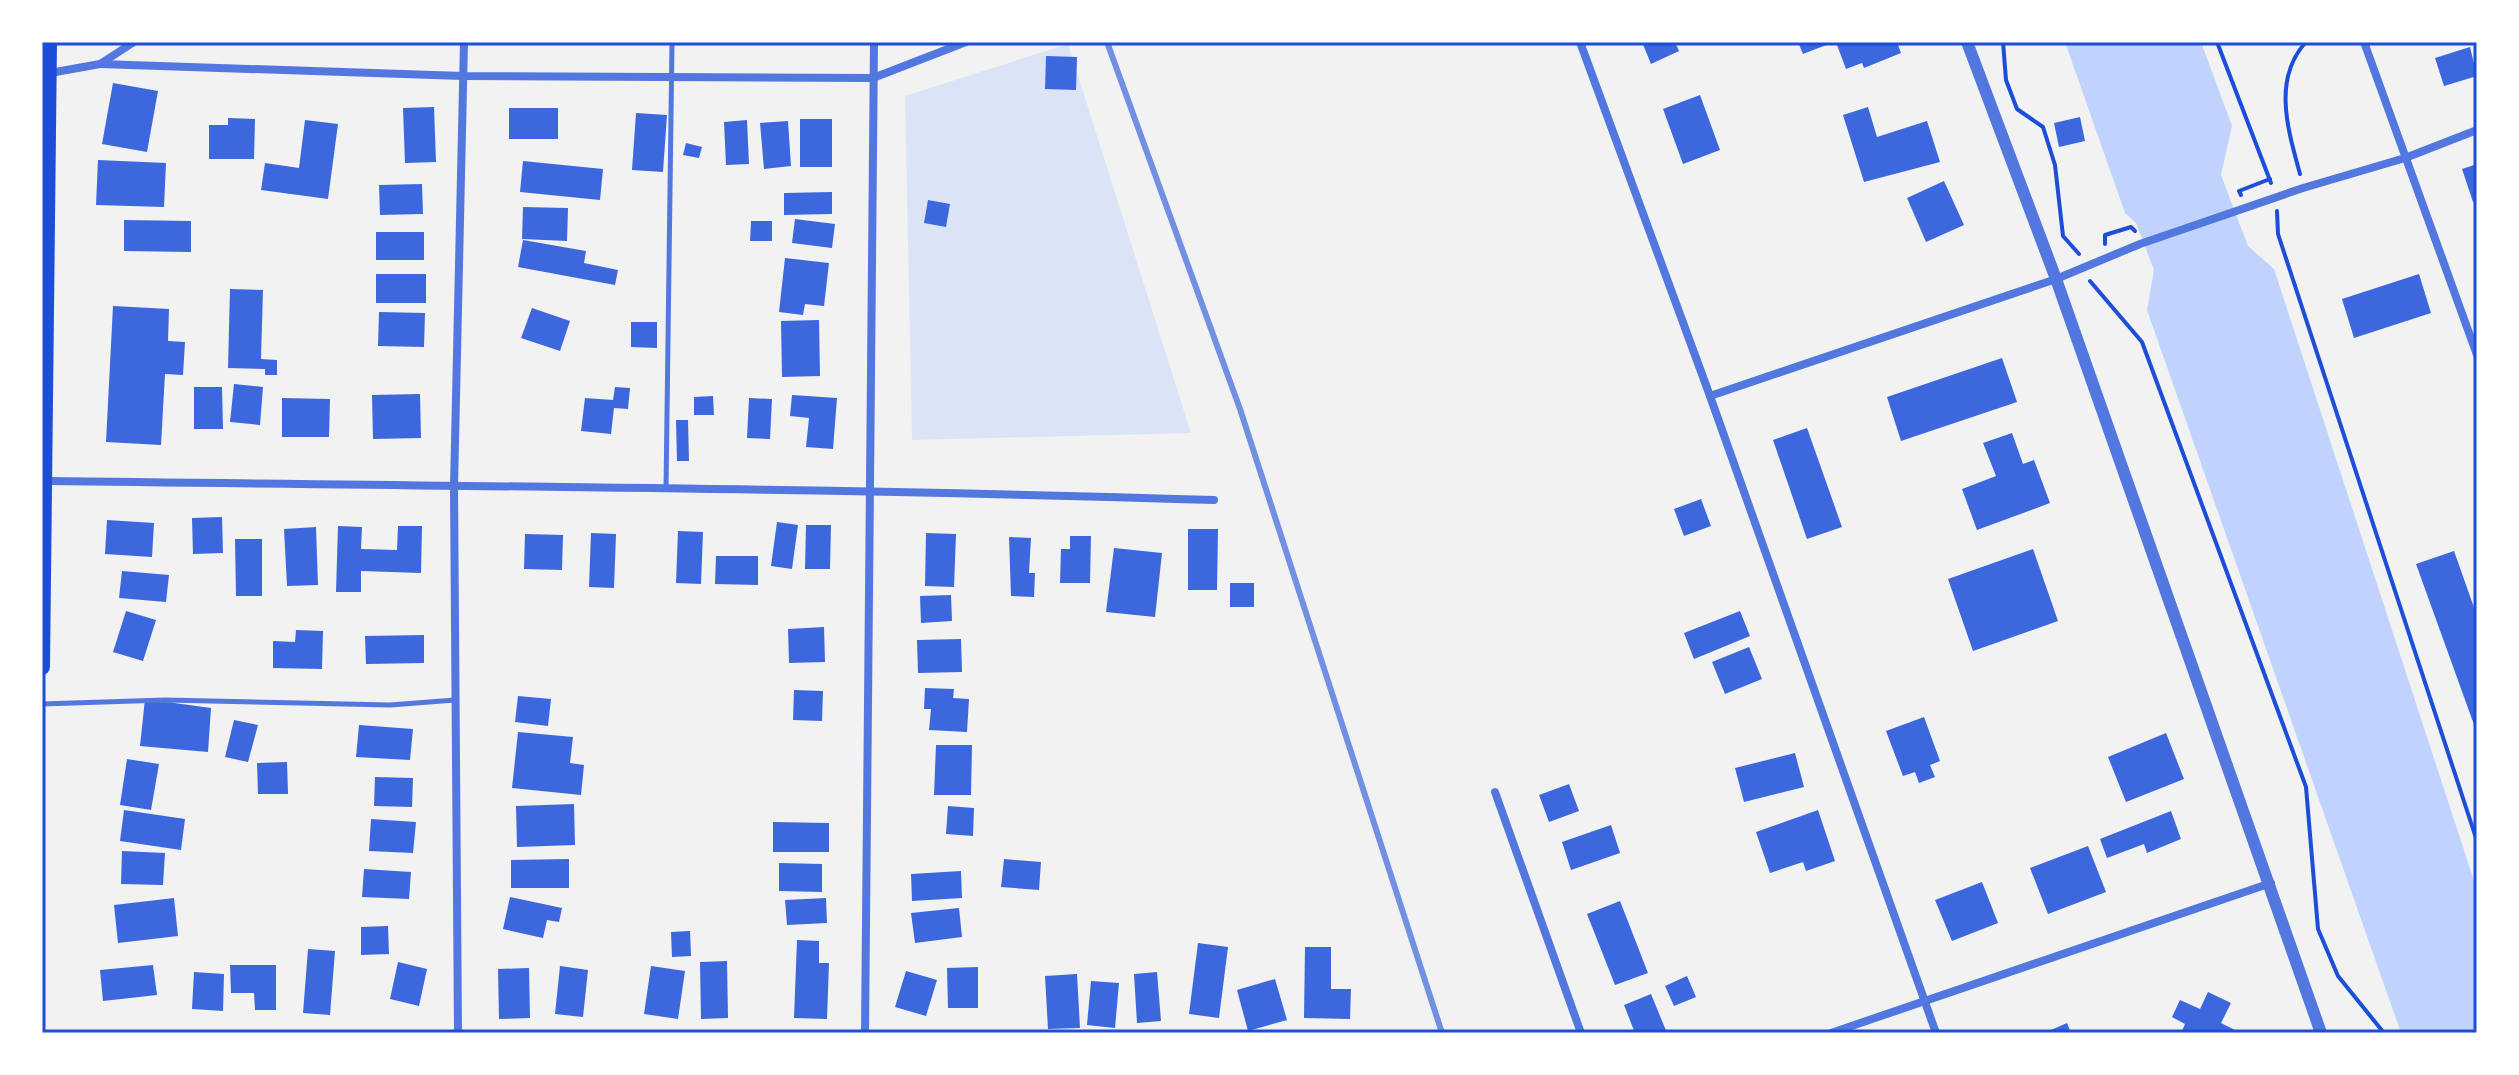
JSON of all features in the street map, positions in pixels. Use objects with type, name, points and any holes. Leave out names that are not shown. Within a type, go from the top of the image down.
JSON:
[{"type":"highway","points":[[42,667],[47,481],[46,109],[49,42]]},
{"type":"street","points":[[100,64],[134,42]]},
{"type":"street","points":[[458,1033],[454,487],[464,42]]},
{"type":"street","points":[[865,1033],[874,42]]},
{"type":"street","points":[[50,73],[100,64],[463,76],[873,78],[966,42]]},
{"type":"street","points":[[1580,42],[1710,396],[1936,1033]]},
{"type":"street","points":[[1967,42],[2056,279],[2271,883],[2321,1033]]},
{"type":"street","points":[[2364,42],[2477,355]]},
{"type":"street","points":[[1710,396],[2056,279],[2140,244],[2303,188],[2405,158],[2477,130]]},
{"type":"street","points":[[47,481],[666,491],[869,490],[1214,500]]},
{"type":"street","points":[[1495,792],[1581,1033]]},
{"type":"street","points":[[1831,1033],[2271,883]]},
{"type":"lane","points":[[666,491],[672,42]]},
{"type":"lane","points":[[42,704],[179,700],[390,705],[455,700]]},
{"type":"path","points":[[2003,42],[2006,80],[2017,109],[2043,127],[2055,165],[2063,236],[2078,251],[2094,288],[2142,342],[2306,787],[2318,929],[2338,976],[2384,1033]]},
{"type":"path","points":[[2217,42],[2270,179],[2276,199],[2278,234],[2477,841]]},
{"type":"path","points":[[2303,188],[2291,140],[2284,82],[2306,42]]},
{"type":"path","points":[[2239,191],[2270,179]]},
{"type":"path","points":[[2105,235],[2131,227]]},
{"type":"shaded area","points":[[1068,44],[1191,433],[912,440],[905,96]]},
{"type":"water","points":[[2065,42],[2201,42],[2232,126],[2221,175],[2248,246],[2274,269],[2477,890],[2477,1033],[2401,1033],[2147,310],[2154,270],[2136,223],[2125,213]]},
{"type":"building","points":[[1642,42],[1675,42],[1679,51],[1651,64]]},
{"type":"building","points":[[1798,42],[1834,42],[1803,54]]},
{"type":"building","points":[[1844,42],[1897,42],[1901,53],[1864,68],[1862,63],[1846,69],[1837,45]]},
{"type":"building","points":[[2470,47],[2477,76],[2444,86],[2435,58]]},
{"type":"building","points":[[1046,56],[1077,57],[1076,90],[1045,89]]},
{"type":"building","points":[[113,83],[158,91],[147,152],[102,144]]},
{"type":"building","points":[[1700,95],[1720,150],[1683,164],[1663,109]]},
{"type":"building","points":[[434,107],[436,162],[405,163],[403,108]]},
{"type":"building","points":[[1868,107],[1877,137],[1927,121],[1940,162],[1864,182],[1843,115]]},
{"type":"building","points":[[509,108],[558,108],[558,139],[509,139]]},
{"type":"building","points":[[636,113],[667,115],[663,172],[632,170]]},
{"type":"building","points":[[2080,117],[2085,141],[2059,147],[2054,123]]},
{"type":"building","points":[[228,118],[255,119],[254,159],[209,159],[209,125],[228,125]]},
{"type":"building","points":[[800,119],[832,119],[832,167],[800,167]]},
{"type":"building","points":[[305,120],[338,124],[328,199],[261,190],[265,163],[299,168]]},
{"type":"building","points":[[747,120],[749,164],[726,165],[724,122]]},
{"type":"building","points":[[788,121],[791,166],[764,169],[760,123]]},
{"type":"building","points":[[686,143],[702,147],[699,158],[683,155]]},
{"type":"building","points":[[98,160],[166,163],[164,207],[96,205]]},
{"type":"building","points":[[523,161],[603,169],[600,200],[520,192]]},
{"type":"building","points":[[2477,164],[2477,201],[2473,202],[2462,169]]},
{"type":"building","points":[[1944,181],[1964,225],[1926,242],[1907,198]]},
{"type":"building","points":[[422,184],[423,214],[380,215],[379,185]]},
{"type":"building","points":[[832,192],[832,214],[784,215],[784,193]]},
{"type":"building","points":[[928,200],[950,204],[946,227],[924,223]]},
{"type":"building","points":[[523,207],[568,208],[567,241],[522,239]]},
{"type":"building","points":[[795,219],[835,224],[832,248],[792,243]]},
{"type":"building","points":[[124,220],[191,221],[191,252],[124,251]]},
{"type":"building","points":[[751,221],[772,221],[772,241],[750,241]]},
{"type":"building","points":[[376,232],[424,232],[424,260],[376,260]]},
{"type":"building","points":[[523,240],[586,251],[584,263],[618,270],[615,285],[518,267]]},
{"type":"building","points":[[785,258],[829,263],[824,306],[805,304],[803,315],[779,312]]},
{"type":"building","points":[[376,274],[426,274],[426,303],[376,303]]},
{"type":"building","points":[[2419,274],[2431,313],[2354,338],[2342,299]]},
{"type":"building","points":[[230,289],[263,290],[261,359],[277,360],[277,375],[265,375],[265,369],[228,368]]},
{"type":"building","points":[[113,306],[169,309],[168,341],[185,342],[183,375],[165,374],[161,445],[106,442]]},
{"type":"building","points":[[532,308],[570,321],[560,351],[521,338]]},
{"type":"building","points":[[379,312],[425,313],[424,347],[378,346]]},
{"type":"building","points":[[819,320],[820,376],[782,377],[781,321]]},
{"type":"building","points":[[631,322],[657,322],[657,348],[631,347]]},
{"type":"building","points":[[2002,358],[2017,402],[1901,441],[1887,397]]},
{"type":"building","points":[[234,384],[263,387],[260,425],[230,422]]},
{"type":"building","points":[[194,387],[222,387],[223,429],[194,429]]},
{"type":"building","points":[[615,387],[630,388],[628,409],[614,408],[611,434],[581,431],[585,398],[613,400]]},
{"type":"building","points":[[420,394],[421,438],[373,439],[372,395]]},
{"type":"building","points":[[792,395],[837,398],[833,449],[806,447],[809,418],[790,416]]},
{"type":"building","points":[[713,396],[714,415],[694,415],[694,397]]},
{"type":"building","points":[[282,398],[330,399],[329,437],[282,437]]},
{"type":"building","points":[[749,398],[772,399],[770,439],[747,438]]},
{"type":"building","points":[[676,420],[688,420],[689,461],[677,461]]},
{"type":"building","points":[[1807,428],[1842,527],[1807,539],[1773,440]]},
{"type":"building","points":[[2012,433],[2023,464],[2034,460],[2050,503],[1977,530],[1962,489],[1996,476],[1983,443]]},
{"type":"building","points":[[1701,499],[1711,526],[1684,536],[1674,509]]},
{"type":"building","points":[[222,517],[223,553],[193,554],[192,518]]},
{"type":"building","points":[[107,520],[154,523],[152,557],[105,554]]},
{"type":"building","points":[[777,522],[798,525],[792,569],[771,566]]},
{"type":"building","points":[[806,525],[831,525],[830,569],[805,569]]},
{"type":"building","points":[[338,526],[362,527],[361,549],[397,550],[398,526],[422,526],[421,573],[361,571],[361,592],[336,592]]},
{"type":"building","points":[[316,527],[318,585],[287,586],[284,529]]},
{"type":"building","points":[[1188,529],[1218,529],[1217,590],[1188,590]]},
{"type":"building","points":[[678,531],[703,532],[701,584],[676,583]]},
{"type":"building","points":[[591,533],[616,534],[614,588],[589,587]]},
{"type":"building","points":[[926,533],[956,534],[954,587],[925,586]]},
{"type":"building","points":[[525,534],[563,535],[562,570],[524,569]]},
{"type":"building","points":[[1070,536],[1091,536],[1090,583],[1060,583],[1061,549],[1070,549]]},
{"type":"building","points":[[1009,537],[1031,538],[1029,573],[1035,573],[1034,597],[1011,596]]},
{"type":"building","points":[[235,539],[262,539],[262,596],[236,596]]},
{"type":"building","points":[[1114,548],[1162,553],[1155,617],[1106,612]]},
{"type":"building","points":[[2033,549],[2058,621],[1973,651],[1948,579]]},
{"type":"building","points":[[2454,551],[2477,616],[2477,733],[2416,564]]},
{"type":"building","points":[[716,556],[758,556],[758,585],[715,584]]},
{"type":"building","points":[[122,571],[169,575],[166,602],[119,598]]},
{"type":"building","points":[[1230,583],[1254,583],[1254,607],[1230,607]]},
{"type":"building","points":[[951,595],[952,621],[921,623],[920,596]]},
{"type":"building","points":[[126,611],[156,620],[143,661],[113,652]]},
{"type":"building","points":[[1740,611],[1750,636],[1694,659],[1684,633]]},
{"type":"building","points":[[824,627],[825,662],[789,663],[788,629]]},
{"type":"building","points":[[296,630],[323,631],[322,669],[273,668],[273,641],[295,642]]},
{"type":"building","points":[[424,635],[424,663],[366,664],[365,636]]},
{"type":"building","points":[[961,639],[962,672],[918,673],[917,640]]},
{"type":"building","points":[[1749,647],[1762,679],[1725,694],[1712,662]]},
{"type":"building","points":[[925,688],[954,689],[953,698],[969,699],[967,732],[929,730],[931,709],[924,709]]},
{"type":"building","points":[[794,690],[823,691],[822,721],[793,720]]},
{"type":"building","points":[[518,696],[551,699],[548,726],[515,722]]},
{"type":"building","points":[[145,699],[211,708],[208,752],[140,746]]},
{"type":"building","points":[[1924,717],[1940,761],[1930,765],[1935,777],[1919,783],[1915,772],[1903,776],[1886,731]]},
{"type":"building","points":[[234,720],[258,725],[248,762],[225,757]]},
{"type":"building","points":[[359,725],[413,729],[410,760],[356,757]]},
{"type":"building","points":[[518,732],[573,737],[570,763],[584,765],[581,795],[512,788]]},
{"type":"building","points":[[2166,733],[2184,779],[2126,802],[2108,757]]},
{"type":"building","points":[[936,745],[972,745],[971,795],[934,795]]},
{"type":"building","points":[[1795,753],[1804,787],[1744,802],[1735,768]]},
{"type":"building","points":[[127,759],[159,764],[151,810],[120,805]]},
{"type":"building","points":[[287,762],[288,794],[258,794],[257,763]]},
{"type":"building","points":[[375,777],[413,778],[412,807],[374,806]]},
{"type":"building","points":[[1569,784],[1579,811],[1549,822],[1539,795]]},
{"type":"building","points":[[574,804],[575,845],[517,847],[516,806]]},
{"type":"building","points":[[948,806],[974,808],[973,836],[946,834]]},
{"type":"building","points":[[124,810],[185,819],[181,850],[120,841]]},
{"type":"building","points":[[1818,810],[1835,861],[1806,871],[1803,862],[1770,873],[1756,832]]},
{"type":"building","points":[[2171,811],[2181,839],[2147,853],[2144,844],[2107,858],[2100,839]]},
{"type":"building","points":[[371,819],[416,822],[413,853],[369,851]]},
{"type":"building","points":[[773,822],[829,823],[829,852],[773,852]]},
{"type":"building","points":[[1611,825],[1620,853],[1571,870],[1562,842]]},
{"type":"building","points":[[2088,846],[2106,892],[2048,914],[2030,868]]},
{"type":"building","points":[[122,851],[165,853],[163,885],[121,884]]},
{"type":"building","points":[[569,859],[569,888],[511,888],[511,860]]},
{"type":"building","points":[[1004,859],[1041,862],[1039,890],[1001,887]]},
{"type":"building","points":[[779,863],[822,864],[822,892],[779,891]]},
{"type":"building","points":[[364,869],[411,872],[409,899],[362,897]]},
{"type":"building","points":[[961,871],[962,898],[912,901],[911,874]]},
{"type":"building","points":[[1982,882],[1998,923],[1952,941],[1935,900]]},
{"type":"building","points":[[510,897],[562,908],[559,922],[547,920],[543,938],[503,929]]},
{"type":"building","points":[[174,898],[178,936],[118,943],[114,905]]},
{"type":"building","points":[[826,898],[827,923],[787,925],[785,900]]},
{"type":"building","points":[[1620,901],[1648,973],[1615,985],[1587,914]]},
{"type":"building","points":[[959,908],[962,937],[915,943],[911,913]]},
{"type":"building","points":[[388,926],[389,954],[361,955],[361,927]]},
{"type":"building","points":[[690,931],[691,956],[672,957],[671,932]]},
{"type":"building","points":[[797,940],[819,941],[819,963],[829,963],[827,1019],[794,1018]]},
{"type":"building","points":[[1198,943],[1228,947],[1219,1018],[1189,1014]]},
{"type":"building","points":[[1305,947],[1331,947],[1331,989],[1351,989],[1350,1019],[1304,1018]]},
{"type":"building","points":[[308,949],[335,951],[330,1015],[303,1013]]},
{"type":"building","points":[[727,961],[728,1018],[701,1019],[700,962]]},
{"type":"building","points":[[398,962],[427,969],[419,1006],[390,999]]},
{"type":"building","points":[[153,965],[157,995],[103,1001],[100,970]]},
{"type":"building","points":[[230,965],[276,965],[276,1010],[255,1010],[254,993],[231,993]]},
{"type":"building","points":[[560,966],[588,970],[583,1017],[555,1014]]},
{"type":"building","points":[[651,966],[685,971],[678,1019],[644,1014]]},
{"type":"building","points":[[978,967],[978,1008],[948,1008],[947,968]]},
{"type":"building","points":[[529,968],[530,1018],[499,1019],[498,969]]},
{"type":"building","points":[[906,971],[937,980],[926,1016],[895,1007]]},
{"type":"building","points":[[194,972],[224,974],[223,1011],[192,1009]]},
{"type":"building","points":[[1157,972],[1161,1021],[1137,1023],[1134,974]]},
{"type":"building","points":[[1077,974],[1080,1028],[1048,1029],[1045,976]]},
{"type":"building","points":[[1687,976],[1696,997],[1674,1006],[1665,986]]},
{"type":"building","points":[[1275,979],[1287,1020],[1248,1031],[1237,990]]},
{"type":"building","points":[[1091,981],[1119,983],[1115,1028],[1087,1025]]},
{"type":"building","points":[[2208,992],[2231,1003],[2221,1023],[2241,1033],[2181,1033],[2185,1024],[2172,1017],[2180,1000],[2200,1009]]},
{"type":"building","points":[[1651,994],[1667,1033],[1635,1033],[1624,1005]]},
{"type":"building","points":[[2067,1023],[2071,1033],[2044,1033]]},
{"type":"railway","points":[[1107,42],[1240,409],[1442,1033]]}]
